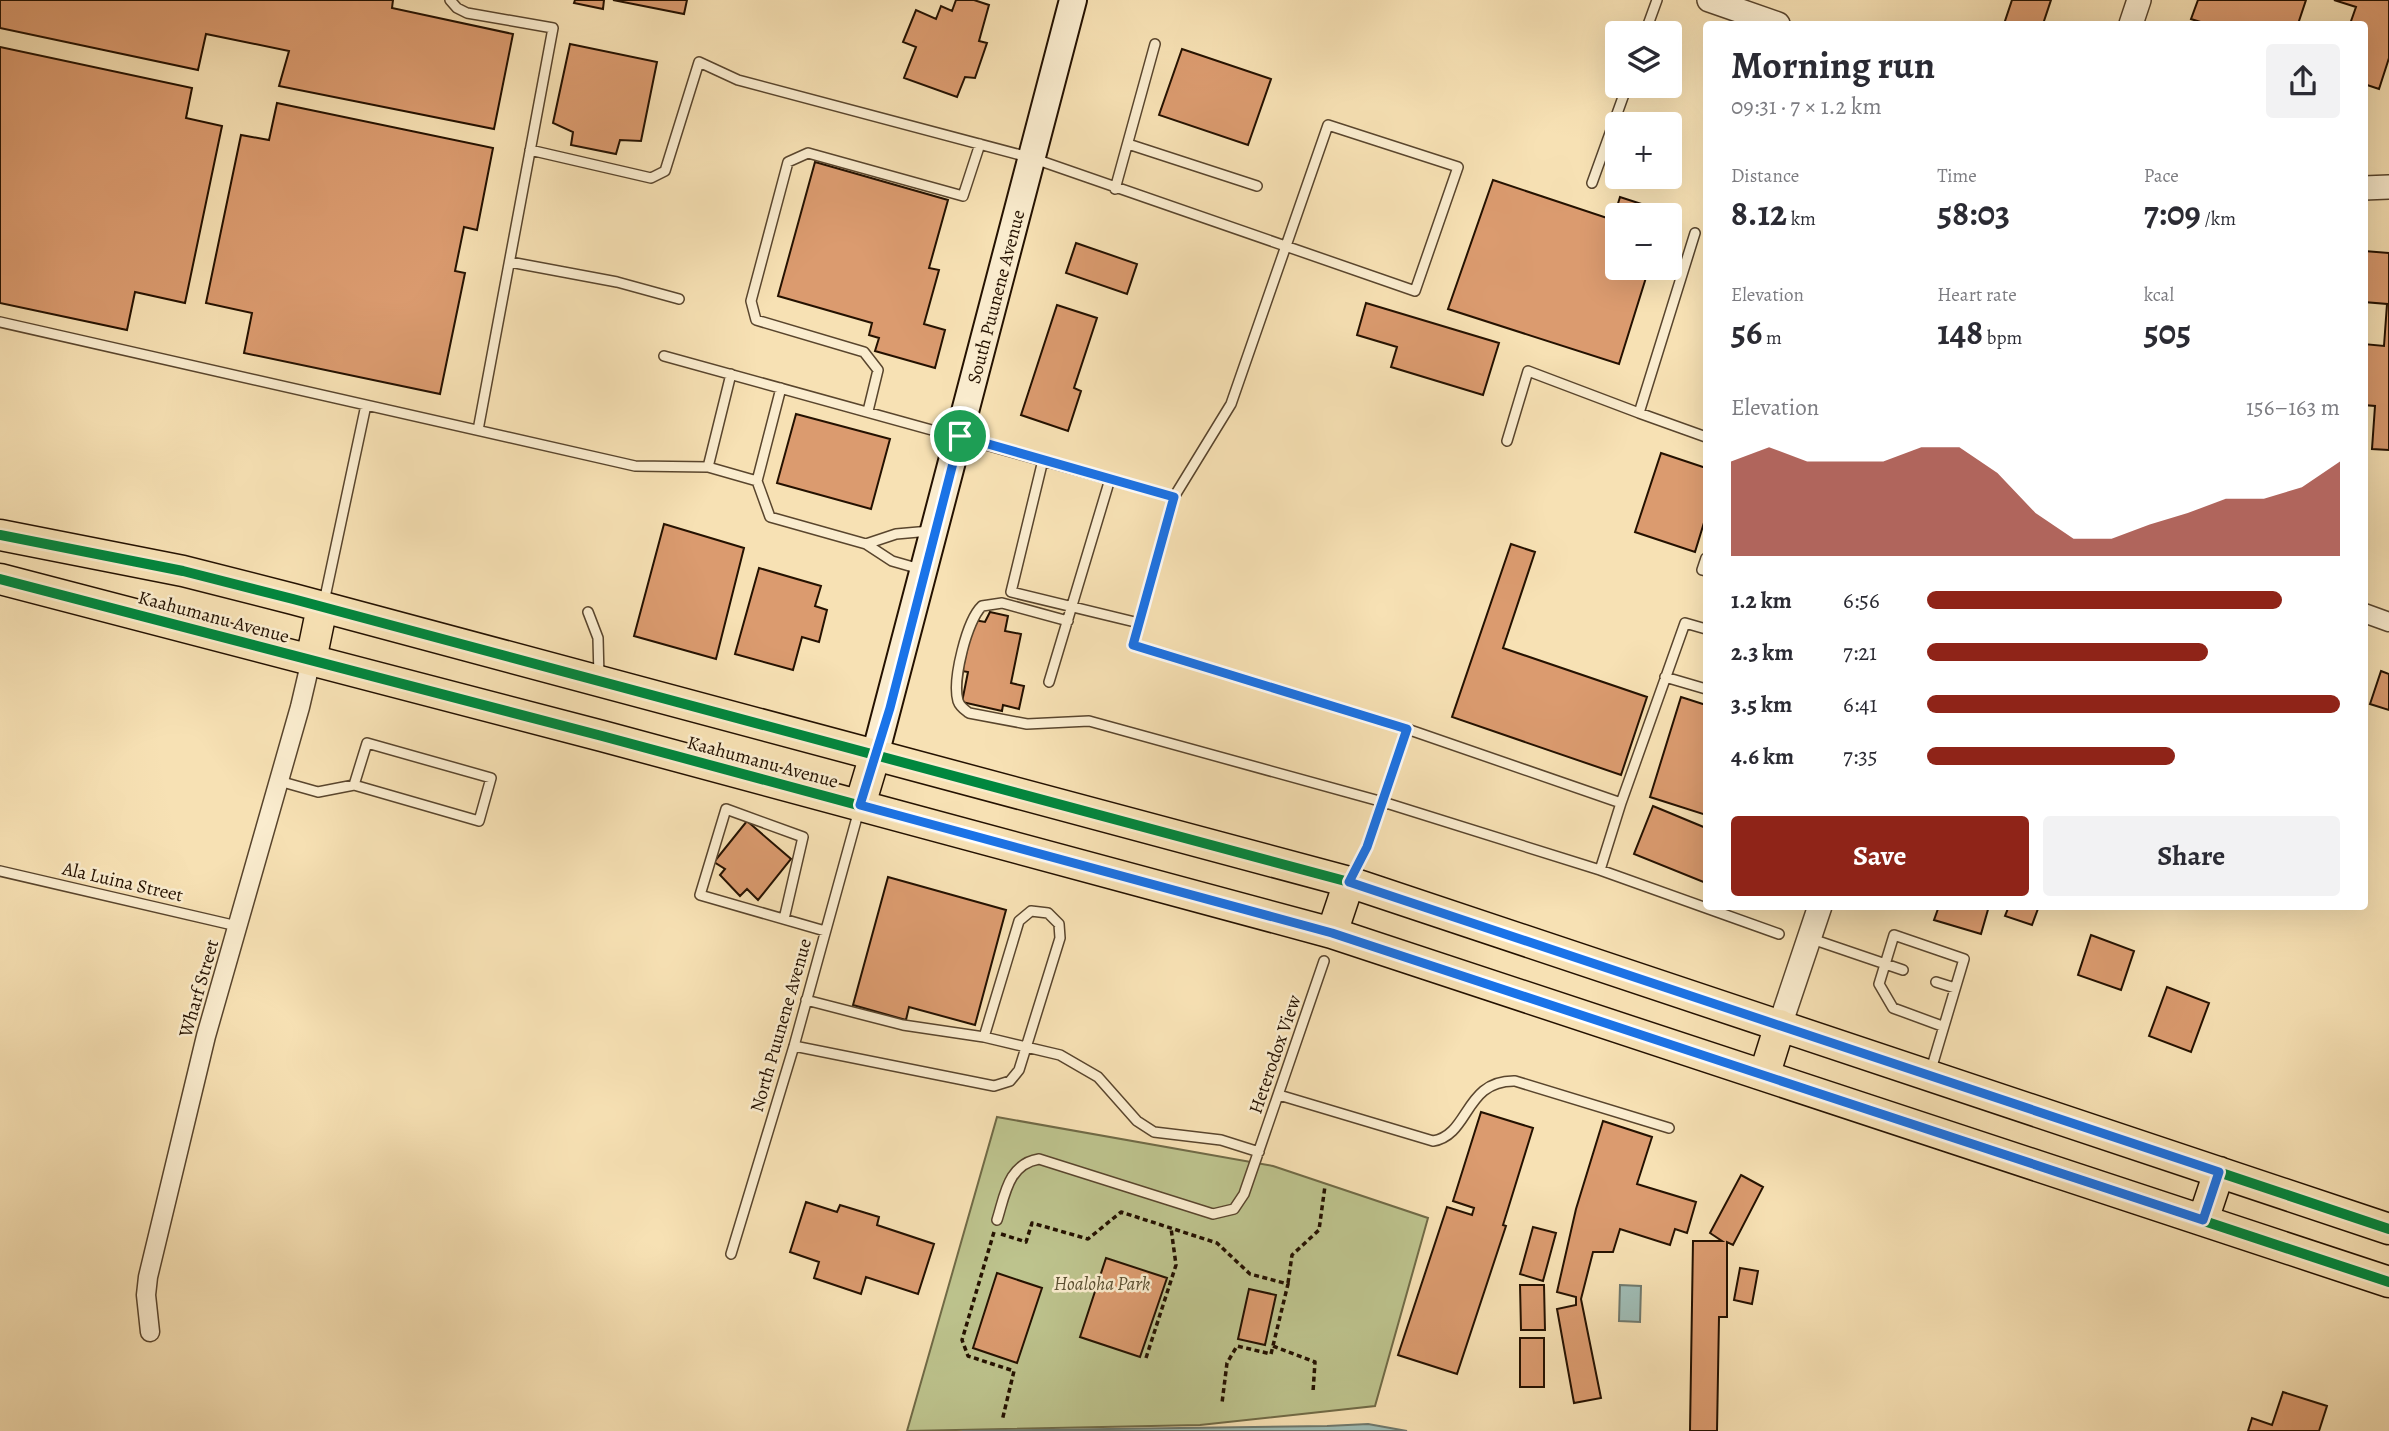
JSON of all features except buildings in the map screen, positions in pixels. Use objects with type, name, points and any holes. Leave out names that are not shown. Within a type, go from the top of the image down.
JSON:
[{"type":"main road","name":"South Puunene Avenue","points":[[875,755],[1071,1]]},
{"type":"main road","name":"Kaahumanu Avenue","points":[[0,536],[183,571],[1349,882],[2389,1229]]},
{"type":"main road","name":"Kaahumanu Avenue","points":[[0,579],[860,805],[1328,947],[1765,1073],[2389,1282]]},
{"type":"main road","points":[[311,660],[322,607]]},
{"type":"main road","points":[[860,805],[875,755]]},
{"type":"main road","points":[[1328,947],[1349,882]]},
{"type":"main road","points":[[1765,1073],[1780,1025]]},
{"type":"main road","points":[[2203,1220],[2219,1172]]},
{"type":"street","points":[[1709,0],[1769,21]]},
{"type":"street","points":[[2132,21],[2138,0]]},
{"type":"street","points":[[2368,188],[2389,187]]},
{"type":"street","points":[[2368,614],[2389,622]]},
{"type":"street","name":"Wharf Street","points":[[150,1332],[146,1295],[149,1276],[206,1036],[311,660]]},
{"type":"street","points":[[1780,1025],[1818,910]]},
{"type":"lane","points":[[450,0],[457,9],[467,13],[553,28],[478,430]]},
{"type":"lane","points":[[1649,21],[1657,0]]},
{"type":"lane","points":[[1115,189],[1155,44]]},
{"type":"lane","points":[[530,150],[651,178],[665,171],[699,62],[738,80],[1032,158],[1286,249],[1415,291],[1458,167],[1328,125],[1286,249],[1231,404],[1174,497],[1133,645],[1407,729],[1621,803]]},
{"type":"lane","points":[[1592,183],[1623,98]]},
{"type":"lane","points":[[868,411],[878,370],[864,352],[756,320],[751,301],[788,162],[808,153],[963,196],[980,144]]},
{"type":"lane","points":[[1128,144],[1257,186]]},
{"type":"lane","points":[[1639,412],[1695,233]]},
{"type":"lane","points":[[510,262],[617,282],[679,299]]},
{"type":"lane","points":[[0,322],[635,467],[708,467],[757,481]]},
{"type":"lane","points":[[664,356],[1174,497]]},
{"type":"lane","points":[[1507,441],[1528,371],[1703,437]]},
{"type":"lane","points":[[708,467],[731,374]]},
{"type":"lane","points":[[781,388],[757,481],[770,517],[866,544],[892,561],[925,570]]},
{"type":"lane","points":[[322,607],[366,405]]},
{"type":"lane","points":[[1043,460],[1011,592],[1139,622]]},
{"type":"lane","points":[[1049,682],[1110,479]]},
{"type":"lane","points":[[866,544],[896,534],[935,530]]},
{"type":"lane","points":[[1068,621],[1002,603],[982,606],[970,621],[957,680],[958,701],[969,713],[1027,724],[1074,719],[1383,802],[1600,870],[1703,907]]},
{"type":"lane","points":[[588,612],[598,638],[599,682]]},
{"type":"lane","points":[[1600,870],[1685,622],[1703,628]]},
{"type":"lane","points":[[1665,677],[1703,688]]},
{"type":"lane","points":[[1349,882],[1367,847],[1407,729]]},
{"type":"lane","points":[[279,780],[318,792],[354,785],[479,821],[491,778],[367,743],[354,785]]},
{"type":"lane","name":"North Puunene Avenue","points":[[731,1254],[794,1046],[860,805]]},
{"type":"lane","points":[[784,919],[803,837],[726,809],[700,895],[825,931]]},
{"type":"lane","name":"Ala Luina Street","points":[[0,871],[237,926]]},
{"type":"lane","points":[[1712,910],[1779,934]]},
{"type":"lane","points":[[794,1046],[994,1086],[1005,1084],[1014,1077],[1026,1048],[1060,938],[1056,919],[1042,911],[1031,911],[1018,921],[984,1037]]},
{"type":"lane","points":[[1930,1075],[1942,1026],[1964,959],[1894,935],[1879,984],[1893,1008],[1942,1026]]},
{"type":"lane","points":[[1808,937],[1903,971]]},
{"type":"lane","name":"Heterodox View","points":[[997,1220],[1011,1176],[1023,1164],[1033,1160],[1050,1161],[1222,1214],[1240,1203],[1328,947]]},
{"type":"lane","points":[[1936,982],[1955,988]]},
{"type":"lane","points":[[806,1000],[903,1025],[984,1037],[1060,1055],[1086,1068],[1109,1087],[1137,1121],[1154,1132],[1221,1140],[1258,1155]]},
{"type":"lane","points":[[1279,1095],[1433,1141],[1449,1134],[1480,1091],[1493,1084],[1516,1081],[1669,1128]]},
{"type":"path","points":[[1222,1403],[1227,1363],[1237,1346],[1271,1354],[1288,1284],[1292,1255],[1319,1230],[1325,1186]]},
{"type":"path","points":[[1002,1421],[1014,1371],[968,1356],[962,1340],[994,1232],[1026,1242],[1032,1223],[1088,1239],[1121,1212],[1217,1242],[1250,1274],[1288,1284]]},
{"type":"path","points":[[1146,1358],[1176,1265],[1171,1227]]},
{"type":"path","points":[[1273,1346],[1315,1362],[1313,1392]]},
{"type":"green space","name":"Hoaloha Park","points":[[997,1117],[1273,1166],[1428,1218],[1375,1406],[1200,1425],[907,1431]]},
{"type":"water","points":[[1620,1285],[1641,1286],[1640,1322],[1619,1321]]},
{"type":"water","points":[[1368,1424],[1407,1431],[962,1431],[1327,1426]]},
{"type":"cycle path","points":[[0,535],[183,571],[293,599],[1349,882],[2389,1229]]},
{"type":"cycle path","points":[[0,579],[602,736],[1332,933],[2389,1282]]},
{"type":"route","points":[[960,436],[1174,497],[1133,645],[1407,729],[1367,847],[1349,882],[2219,1172],[2203,1220],[1765,1073],[1332,933],[860,805],[890,708],[960,436]]}]
